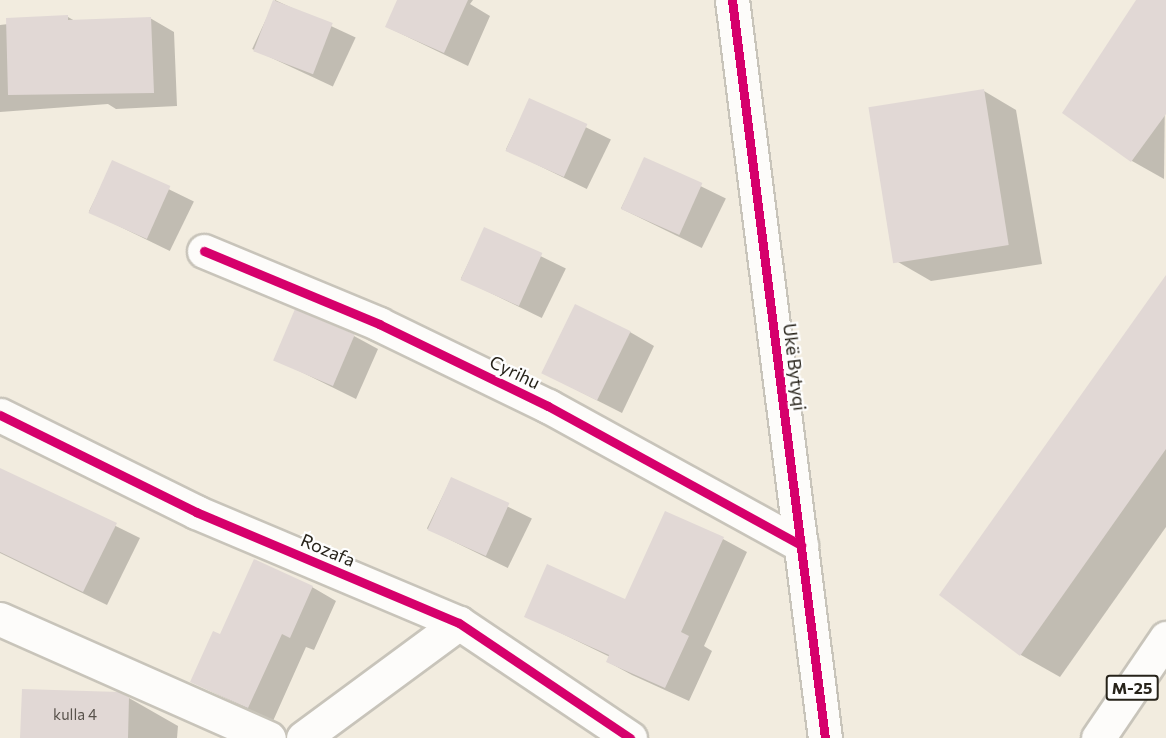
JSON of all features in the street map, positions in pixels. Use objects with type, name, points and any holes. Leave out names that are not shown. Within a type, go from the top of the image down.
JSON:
[{"type":"street","name":"Ukë Bytyqi","points":[[732,0],[825,738]]},
{"type":"street","name":"Cyrihu","points":[[204,251],[379,324],[548,406],[801,545]]},
{"type":"street","name":"Rozafa","points":[[0,415],[196,512],[459,623],[630,738]]},
{"type":"street","points":[[303,738],[459,623]]},
{"type":"street","points":[[10,624],[269,738]]},
{"type":"street","name":"M-25","points":[[1098,738],[1166,638]]},
{"type":"building","points":[[273,0],[333,23],[313,74],[253,51]]},
{"type":"building","points":[[397,0],[468,0],[444,53],[385,27]]},
{"type":"building","points":[[1136,0],[1166,0],[1166,114],[1131,162],[1062,113]]},
{"type":"building","points":[[68,15],[68,20],[151,17],[154,93],[8,95],[6,18]]},
{"type":"building","points":[[984,89],[1009,245],[893,263],[868,107]]},
{"type":"building","points":[[529,98],[587,124],[564,177],[505,151]]},
{"type":"building","points":[[644,157],[702,183],[679,235],[621,209]]},
{"type":"building","points":[[112,160],[170,186],[147,239],[88,213]]},
{"type":"building","points":[[484,227],[542,253],[519,306],[460,280]]},
{"type":"building","points":[[1166,275],[1166,449],[1020,656],[939,595]]},
{"type":"building","points":[[575,304],[631,331],[597,400],[541,373]]},
{"type":"building","points":[[295,309],[355,334],[333,386],[273,361]]},
{"type":"building","points":[[0,468],[117,523],[83,592],[0,552]]},
{"type":"building","points":[[451,477],[509,503],[486,556],[427,530]]},
{"type":"building","points":[[665,511],[724,537],[681,632],[689,636],[665,688],[606,662],[609,655],[524,617],[547,564],[625,599]]},
{"type":"building","points":[[254,559],[313,586],[290,638],[282,634],[248,708],[190,682],[213,631],[220,634]]},
{"type":"building","points":[[22,689],[119,692],[129,697],[128,738],[20,738]]},
{"type":"cycle path","points":[[732,0],[825,738]]},
{"type":"cycle path","points":[[204,251],[379,324],[548,406],[801,545]]},
{"type":"cycle path","points":[[0,415],[196,512],[459,623],[630,738]]}]
